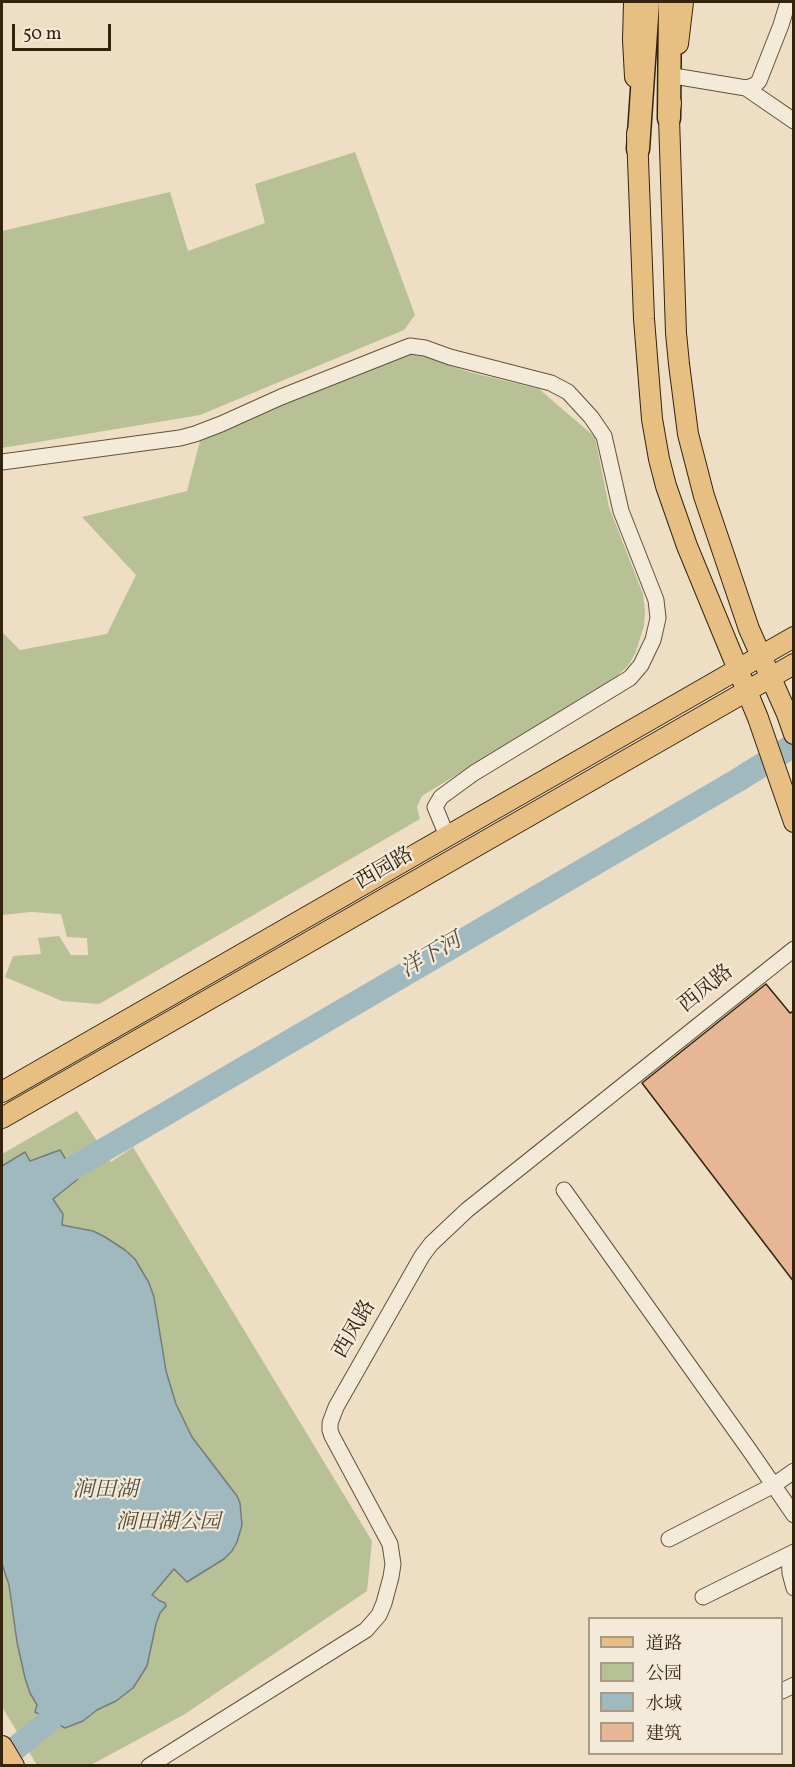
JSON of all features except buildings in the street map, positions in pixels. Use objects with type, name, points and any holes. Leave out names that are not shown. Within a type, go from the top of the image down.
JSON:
[{"type":"highway","points":[[638,148],[648,2]]},
{"type":"highway","points":[[669,118],[670,2]]},
{"type":"main road","points":[[634,2],[633,40],[644,319],[652,419],[659,459],[687,546],[765,736],[794,822]]},
{"type":"main road","points":[[683,2],[669,118],[676,333],[688,434],[704,496],[749,629],[794,734]]},
{"type":"main road","name":"西园路","points":[[2,1092],[794,638]]},
{"type":"main road","name":"西园路","points":[[2,1118],[794,664]]},
{"type":"street","points":[[746,88],[759,81],[788,2]]},
{"type":"street","points":[[674,76],[746,88],[794,121]]},
{"type":"street","points":[[2,462],[180,438],[195,434],[410,346],[425,348],[450,357],[551,383],[568,392],[591,417],[604,436],[621,511],[656,600],[658,618],[656,627],[646,656],[630,678],[474,773],[441,797],[435,807],[447,836]]},
{"type":"street","name":"西凤路","points":[[149,1766],[366,1630],[379,1614],[391,1577],[393,1564],[390,1544],[332,1436],[330,1423],[336,1407],[431,1244],[467,1210],[794,950]]},
{"type":"street","points":[[564,1190],[794,1515]]},
{"type":"street","points":[[669,1539],[774,1485],[794,1471]]},
{"type":"street","points":[[702,1597],[791,1553],[790,1573],[794,1588]]},
{"type":"green space","points":[[355,152],[415,315],[404,330],[200,415],[2,448],[2,231],[170,192],[188,251],[265,223],[255,184]]},
{"type":"green space","points":[[409,351],[469,372],[539,389],[595,437],[609,507],[643,594],[644,626],[635,654],[628,666],[616,677],[422,796],[417,807],[420,819],[99,1004],[62,1001],[5,977],[13,956],[41,954],[38,938],[59,936],[71,955],[88,955],[87,938],[67,937],[61,914],[31,912],[2,915],[2,632],[20,650],[107,634],[136,575],[82,517],[187,491],[200,441],[287,399]]},
{"type":"green space","name":"涧田湖公园","points":[[77,1111],[111,1162],[133,1147],[372,1541],[367,1591],[185,1714],[91,1765],[37,1765],[2,1707],[2,1154]]},
{"type":"water","name":"涧田湖","points":[[60,1150],[78,1179],[53,1199],[63,1214],[62,1225],[93,1231],[125,1250],[135,1259],[154,1297],[166,1371],[176,1404],[192,1437],[237,1496],[242,1525],[237,1542],[224,1559],[187,1582],[174,1569],[152,1595],[166,1606],[160,1613],[156,1624],[147,1666],[133,1688],[83,1721],[65,1728],[35,1712],[37,1705],[25,1678],[9,1585],[2,1564],[2,1166],[25,1152],[30,1161]]},
{"type":"waterway","name":"洋下河","points":[[71,1169],[738,780],[794,745]]},
{"type":"waterway","name":"洋下河","points":[[2,1759],[50,1720]]}]
